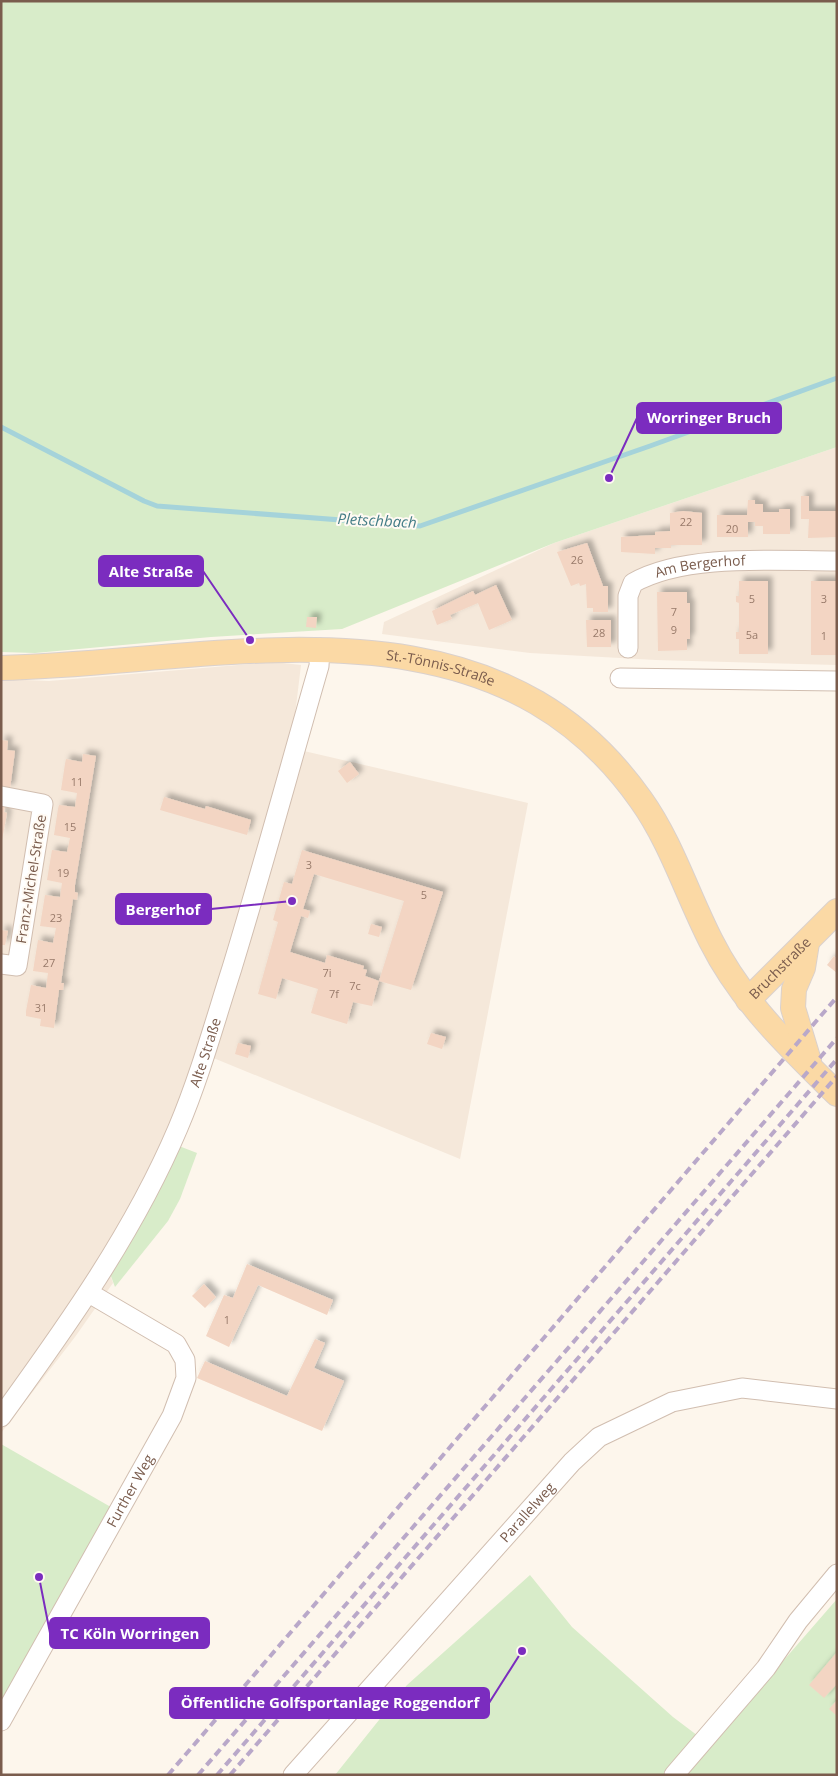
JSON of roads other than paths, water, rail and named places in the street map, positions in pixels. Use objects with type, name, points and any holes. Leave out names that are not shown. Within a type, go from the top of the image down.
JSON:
[{"type":"main road","name":"St.-Tönnis-Straße","points":[[1,668],[48,667],[278,648],[320,648],[405,657],[453,666],[524,695],[581,734],[615,766],[642,801],[674,859],[710,940],[748,1000]]},
{"type":"main road","name":"Bruchstraße","points":[[813,1070],[764,1021],[748,1000],[837,912]]},
{"type":"main road","points":[[807,943],[803,968],[794,989],[792,1008],[802,1043],[813,1070],[837,1094]]},
{"type":"street","name":"Am Bergerhof","points":[[628,648],[628,596],[633,583],[641,578],[656,573],[722,562],[837,561]]},
{"type":"street","name":"Alte Straße","points":[[1,1417],[89,1293],[129,1224],[179,1126],[212,1032],[243,932],[319,666],[320,648]]},
{"type":"street","points":[[620,678],[837,681]]},
{"type":"street","name":"Franz-Michel-Straße","points":[[1,796],[43,804],[9,965]]},
{"type":"street","name":"Further Weg","points":[[1,1721],[172,1416],[186,1378],[185,1360],[176,1344],[89,1293]]},
{"type":"street","name":"Parallelweg","points":[[293,1775],[572,1462],[599,1436],[672,1402],[742,1388],[837,1400]]},
{"type":"street","points":[[674,1775],[766,1668],[798,1621],[837,1574]]},
{"type":"waterway","name":"Pletschbach","points":[[1,427],[157,506],[420,526],[650,446],[837,378]]},
{"type":"railway","points":[[168,1775],[837,997]]},
{"type":"railway","points":[[198,1775],[837,1038]]},
{"type":"railway","points":[[217,1775],[837,1059]]},
{"type":"railway","points":[[230,1775],[837,1076]]},
{"type":"place","name":"Worringer Bruch","points":[[609,478]]},
{"type":"place","name":"Alte Straße","points":[[250,640]]},
{"type":"place","name":"Bergerhof","points":[[292,901]]},
{"type":"place","name":"TC Köln Worringen","points":[[39,1577]]},
{"type":"place","name":"Öffentliche Golfsportanlage Roggendorf","points":[[522,1651]]}]
